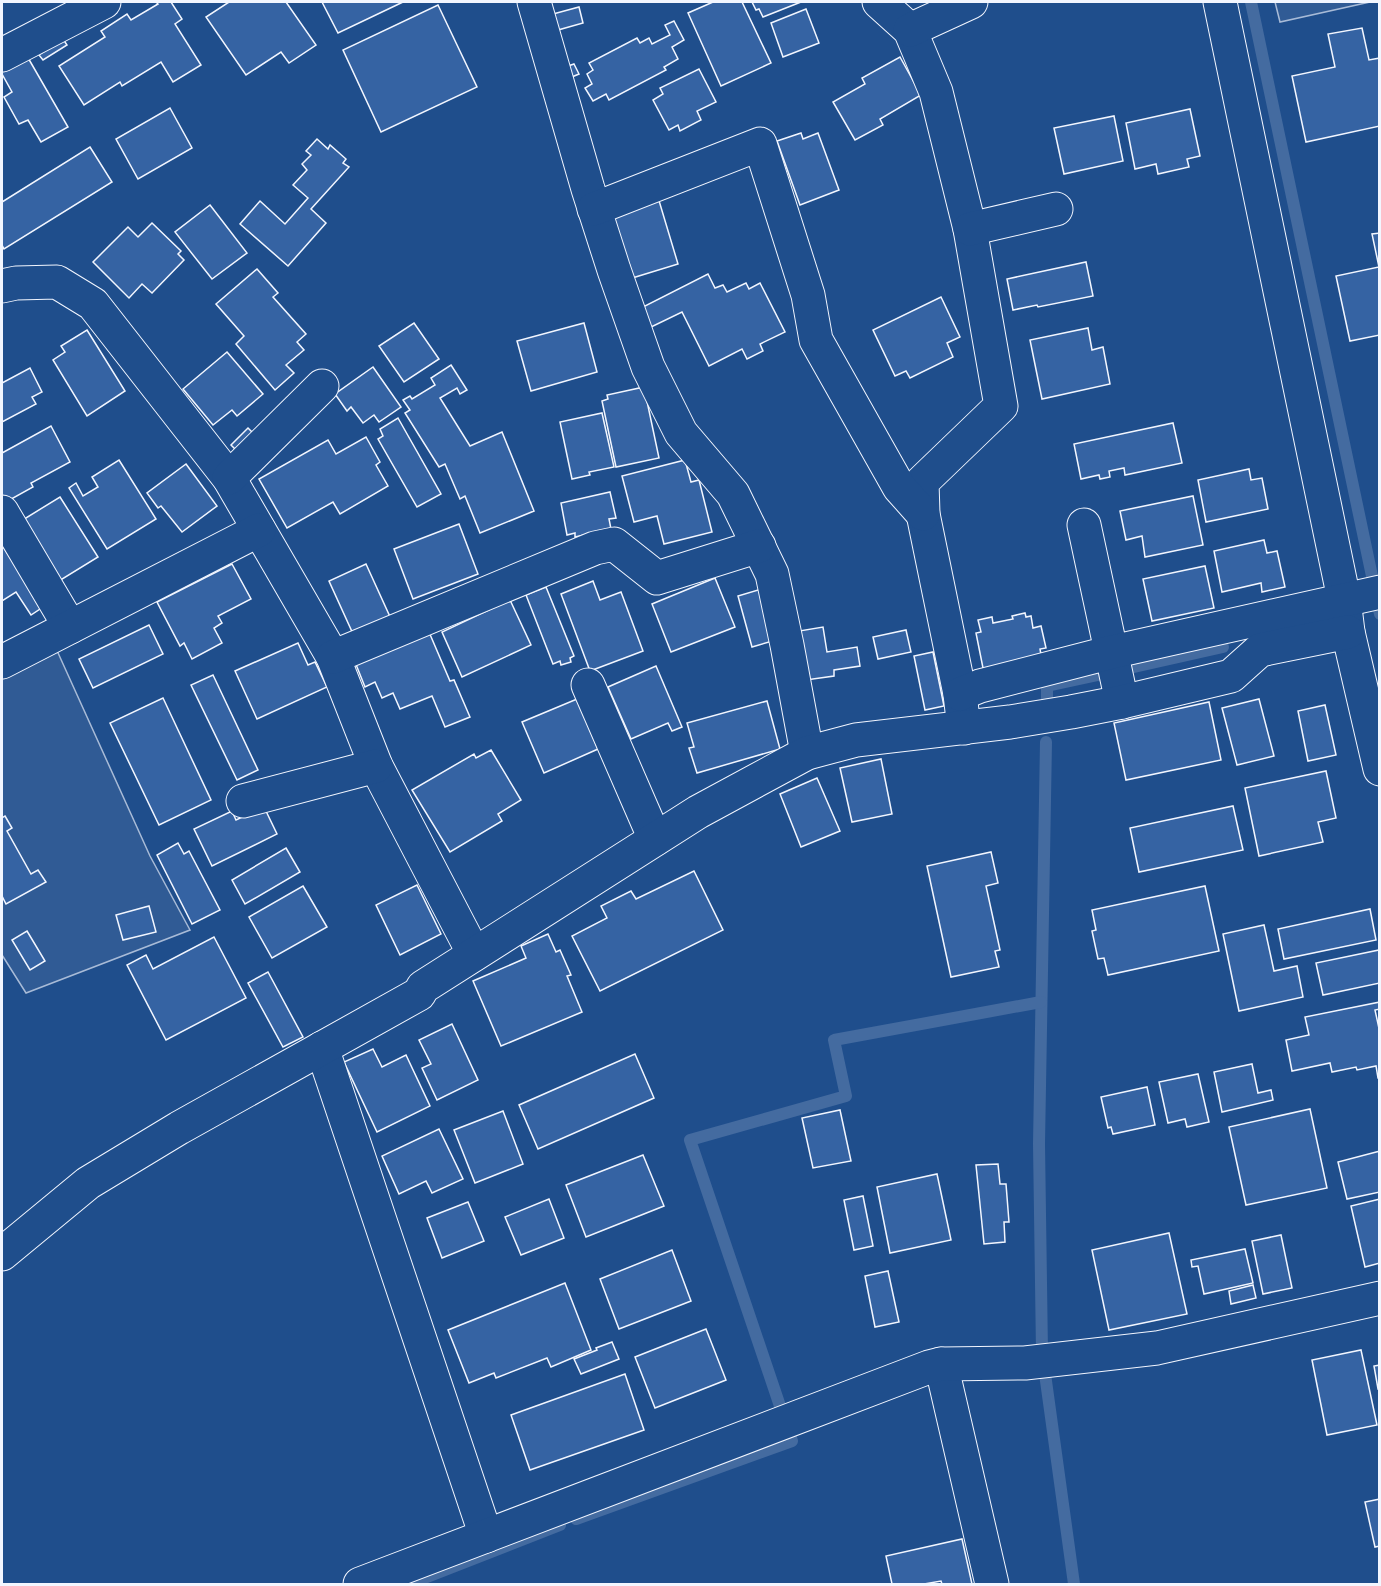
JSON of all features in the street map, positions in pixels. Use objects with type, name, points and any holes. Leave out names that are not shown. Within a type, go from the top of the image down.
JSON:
[{"type":"street","points":[[2,55],[105,2]]},
{"type":"street","points":[[534,2],[594,208],[648,367],[681,434],[733,494],[772,574],[807,753]]},
{"type":"street","points":[[879,2],[910,30],[936,92],[970,229],[1001,406],[922,482],[923,514],[960,694],[964,728]]},
{"type":"street","points":[[910,30],[971,2]]},
{"type":"street","points":[[1220,2],[1362,595],[1348,632],[1380,769]]},
{"type":"street","points":[[594,208],[760,144],[808,295],[816,340],[899,487],[923,514]]},
{"type":"street","points":[[970,229],[1056,209]]},
{"type":"street","points":[[2,286],[16,283],[57,282],[93,304],[229,478],[333,657],[376,766],[474,954]]},
{"type":"street","points":[[229,478],[322,386]]},
{"type":"street","points":[[2,512],[69,627]]},
{"type":"street","points":[[1083,525],[1122,702]]},
{"type":"street","points":[[2,662],[259,530]]},
{"type":"street","points":[[333,657],[595,548],[614,544],[657,578],[759,546]]},
{"type":"street","points":[[960,694],[980,686],[1112,652],[1362,595]]},
{"type":"street","points":[[2,1254],[88,1183],[179,1128],[419,994],[423,987],[698,812],[807,753],[856,740],[964,728],[1122,702],[1230,676],[1260,650],[1348,632]]},
{"type":"street","points":[[588,685],[655,839]]},
{"type":"street","points":[[243,801],[376,766]]},
{"type":"street","points":[[322,1048],[486,1536]]},
{"type":"street","points":[[360,1584],[930,1367],[1025,1363],[1157,1348],[1380,1298]]},
{"type":"street","points":[[941,1365],[992,1584]]},
{"type":"shaded area","points":[[1275,2],[1370,2],[1280,22]]},
{"type":"shaded area","points":[[54,644],[150,856],[190,930],[26,993],[2,955],[2,673]]},
{"type":"building","points":[[156,2],[171,2],[182,19],[175,24],[201,65],[173,82],[161,62],[122,86],[120,82],[84,105],[59,66],[105,37],[101,31],[127,14],[131,20],[158,4]]},
{"type":"building","points":[[229,2],[286,2],[316,45],[289,63],[281,52],[246,75],[206,17]]},
{"type":"building","points":[[322,2],[403,2],[338,33]]},
{"type":"building","points":[[713,2],[742,2],[771,63],[721,86],[688,13]]},
{"type":"building","points":[[752,2],[801,2],[763,17]]},
{"type":"building","points":[[438,5],[477,87],[381,132],[343,50]]},
{"type":"building","points":[[579,7],[583,23],[558,30],[553,14]]},
{"type":"building","points":[[806,9],[819,43],[783,57],[771,23]]},
{"type":"building","points":[[674,21],[684,40],[672,47],[678,59],[664,67],[666,70],[609,100],[606,94],[593,101],[585,88],[592,84],[587,74],[593,70],[589,63],[637,38],[640,43],[649,38],[652,44],[670,35],[665,25]]},
{"type":"building","points":[[1362,28],[1369,60],[1380,58],[1380,126],[1306,142],[1292,76],[1335,67],[1328,34]]},
{"type":"building","points":[[63,39],[67,45],[43,60],[39,55]]},
{"type":"building","points":[[27,56],[68,127],[41,142],[28,120],[19,124],[4,97],[12,92],[2,71]]},
{"type":"building","points":[[900,57],[921,95],[880,119],[883,125],[855,140],[833,102],[865,84],[862,78]]},
{"type":"building","points":[[574,64],[579,74],[567,79],[562,68]]},
{"type":"building","points":[[699,69],[716,102],[697,111],[701,120],[680,131],[678,125],[669,130],[653,100],[663,94],[660,88]]},
{"type":"building","points":[[170,108],[192,148],[138,179],[116,139]]},
{"type":"building","points":[[1190,109],[1200,156],[1187,159],[1189,167],[1158,174],[1156,164],[1135,169],[1126,123]]},
{"type":"building","points":[[1114,116],[1123,161],[1064,174],[1054,128]]},
{"type":"building","points":[[801,133],[803,139],[818,133],[839,190],[800,205],[777,141]]},
{"type":"building","points":[[317,139],[328,149],[330,145],[346,159],[343,163],[349,167],[311,209],[326,223],[288,266],[240,224],[260,201],[285,224],[308,198],[293,185],[307,170],[302,164],[311,155],[306,151]]},
{"type":"building","points":[[90,147],[112,182],[4,249],[2,245],[2,202]]},
{"type":"building","points":[[657,194],[678,264],[629,279],[608,211]]},
{"type":"building","points":[[210,205],[247,253],[212,279],[175,232]]},
{"type":"building","points":[[152,223],[181,251],[178,254],[184,260],[152,293],[142,284],[129,298],[93,262],[128,227],[138,237]]},
{"type":"building","points":[[1380,233],[1380,335],[1350,341],[1336,276],[1379,267],[1372,234]]},
{"type":"building","points":[[1086,262],[1093,296],[1013,310],[1007,279]]},
{"type":"building","points":[[257,269],[278,293],[273,297],[306,334],[297,342],[304,350],[286,365],[294,373],[275,390],[236,344],[244,336],[216,304]]},
{"type":"building","points":[[708,274],[715,288],[723,285],[727,292],[746,283],[749,289],[760,283],[785,332],[760,344],[763,351],[747,359],[742,349],[709,366],[682,312],[647,329],[637,310]]},
{"type":"building","points":[[941,297],[960,337],[947,343],[953,357],[910,378],[906,371],[895,376],[873,330]]},
{"type":"building","points":[[414,323],[439,359],[404,382],[379,346]]},
{"type":"building","points":[[584,323],[597,372],[531,391],[517,341]]},
{"type":"building","points":[[1088,328],[1092,350],[1103,347],[1110,384],[1042,399],[1030,340]]},
{"type":"building","points":[[87,330],[125,391],[87,416],[53,360],[65,352],[61,346]]},
{"type":"building","points":[[227,352],[263,394],[237,416],[232,410],[213,425],[183,389]]},
{"type":"building","points":[[451,365],[467,390],[460,394],[457,388],[440,398],[470,446],[502,432],[534,511],[480,533],[465,496],[460,499],[445,464],[439,467],[405,413],[410,410],[403,400],[410,396],[412,399],[435,385],[431,378]]},
{"type":"building","points":[[373,367],[401,407],[379,422],[374,415],[363,423],[351,407],[347,411],[335,394]]},
{"type":"building","points":[[30,368],[42,392],[32,397],[36,404],[2,422],[2,383]]},
{"type":"building","points":[[644,387],[659,458],[616,467],[602,401],[608,399],[607,395]]},
{"type":"building","points":[[602,413],[614,467],[589,472],[590,475],[572,479],[560,422]]},
{"type":"building","points":[[398,418],[441,494],[417,507],[378,439],[383,436],[380,429]]},
{"type":"building","points":[[1173,423],[1182,463],[1125,475],[1124,468],[1109,471],[1110,477],[1100,479],[1099,475],[1081,479],[1074,444]]},
{"type":"building","points":[[51,426],[70,462],[31,483],[33,487],[6,502],[2,494],[2,453]]},
{"type":"building","points":[[248,428],[256,436],[239,453],[231,445]]},
{"type":"building","points":[[366,437],[380,462],[376,465],[388,486],[340,514],[333,502],[287,528],[259,479],[328,440],[336,454]]},
{"type":"building","points":[[119,460],[156,519],[107,549],[69,488],[76,483],[83,496],[98,487],[92,477]]},
{"type":"building","points":[[685,460],[691,482],[699,480],[712,532],[664,544],[657,516],[634,522],[622,476]]},
{"type":"building","points":[[186,464],[217,506],[182,532],[161,506],[158,508],[147,493]]},
{"type":"building","points":[[1249,469],[1251,480],[1262,478],[1268,509],[1206,522],[1198,480]]},
{"type":"building","points":[[610,492],[616,518],[609,519],[611,529],[575,537],[575,533],[567,535],[561,503]]},
{"type":"building","points":[[1193,496],[1203,545],[1145,557],[1142,536],[1126,540],[1120,511]]},
{"type":"building","points":[[60,497],[98,557],[59,581],[21,521]]},
{"type":"building","points":[[459,524],[478,574],[413,599],[394,549]]},
{"type":"building","points":[[1264,540],[1267,553],[1277,551],[1285,587],[1262,592],[1261,583],[1222,592],[1214,551]]},
{"type":"building","points":[[2,545],[43,607],[31,615],[16,592],[2,601]]},
{"type":"building","points":[[232,564],[251,599],[218,616],[222,623],[214,628],[222,643],[192,659],[184,643],[180,646],[157,602]]},
{"type":"building","points":[[366,564],[391,619],[354,636],[329,581]]},
{"type":"building","points":[[1205,566],[1214,608],[1152,621],[1143,579]]},
{"type":"building","points":[[715,578],[735,627],[671,652],[652,604]]},
{"type":"building","points":[[593,581],[600,600],[621,592],[643,651],[590,671],[561,594]]},
{"type":"building","points":[[546,587],[574,656],[570,658],[571,662],[561,665],[560,661],[553,664],[526,595]]},
{"type":"building","points":[[765,588],[776,640],[752,647],[738,596]]},
{"type":"building","points":[[510,600],[531,645],[462,677],[442,632]]},
{"type":"building","points":[[1025,613],[1026,617],[1031,616],[1033,628],[1041,626],[1046,648],[1040,649],[1042,660],[984,673],[976,633],[981,632],[978,620],[992,617],[993,623],[1013,619],[1012,616]]},
{"type":"building","points":[[149,625],[163,654],[93,688],[79,659]]},
{"type":"building","points":[[823,627],[827,652],[857,647],[860,666],[834,670],[834,676],[806,680],[799,631]]},
{"type":"building","points":[[906,630],[911,652],[878,659],[873,637]]},
{"type":"building","points":[[429,632],[450,681],[454,680],[470,717],[445,727],[432,696],[400,709],[393,693],[382,698],[375,682],[365,687],[355,662]]},
{"type":"building","points":[[298,643],[308,665],[315,662],[327,687],[257,719],[235,671]]},
{"type":"building","points":[[933,652],[944,706],[925,710],[914,656]]},
{"type":"building","points":[[656,666],[682,727],[672,731],[668,723],[631,739],[608,687]]},
{"type":"building","points":[[213,675],[258,770],[237,780],[191,685]]},
{"type":"building","points":[[163,698],[211,800],[159,825],[110,723]]},
{"type":"building","points":[[577,699],[598,749],[544,773],[522,722]]},
{"type":"building","points":[[1259,699],[1274,756],[1237,765],[1222,708]]},
{"type":"building","points":[[767,701],[780,749],[697,773],[689,748],[694,747],[687,723]]},
{"type":"building","points":[[1209,702],[1221,760],[1126,780],[1114,723]]},
{"type":"building","points":[[1325,705],[1336,755],[1308,761],[1298,711]]},
{"type":"building","points":[[491,750],[521,800],[498,814],[502,821],[450,852],[412,790],[474,754],[476,758]]},
{"type":"building","points":[[881,759],[892,814],[852,822],[840,768]]},
{"type":"building","points":[[1326,771],[1336,818],[1318,822],[1323,842],[1259,856],[1245,788]]},
{"type":"building","points":[[817,778],[840,831],[801,847],[780,794]]},
{"type":"building","points":[[1233,806],[1243,850],[1139,872],[1130,828]]},
{"type":"building","points":[[264,807],[277,834],[212,866],[194,829],[232,811],[236,820]]},
{"type":"building","points":[[5,816],[12,828],[7,831],[31,874],[38,870],[46,882],[6,904],[2,896],[2,818]]},
{"type":"building","points":[[178,843],[184,854],[189,851],[220,910],[192,924],[157,855]]},
{"type":"building","points":[[286,848],[300,872],[245,904],[232,880]]},
{"type":"building","points":[[991,852],[998,883],[986,886],[1000,950],[995,951],[999,967],[951,977],[927,866]]},
{"type":"building","points":[[694,871],[723,930],[600,991],[572,936],[607,918],[601,906],[631,891],[636,899]]},
{"type":"building","points":[[417,885],[441,934],[400,955],[376,905]]},
{"type":"building","points":[[303,886],[327,927],[272,958],[249,917]]},
{"type":"building","points":[[1205,886],[1219,951],[1108,975],[1104,958],[1098,959],[1092,931],[1096,930],[1092,910]]},
{"type":"building","points":[[149,906],[156,932],[123,940],[116,915]]},
{"type":"building","points":[[1370,909],[1376,940],[1284,959],[1278,929]]},
{"type":"building","points":[[1264,925],[1274,971],[1297,966],[1303,997],[1239,1011],[1223,934]]},
{"type":"building","points":[[27,931],[45,961],[30,970],[12,940]]},
{"type":"building","points":[[548,934],[556,952],[560,950],[571,975],[567,976],[582,1012],[501,1046],[473,981],[526,958],[521,946]]},
{"type":"building","points":[[214,937],[246,998],[166,1040],[127,965],[146,955],[153,969]]},
{"type":"building","points":[[1379,950],[1380,983],[1323,995],[1316,963]]},
{"type":"building","points":[[268,972],[303,1037],[283,1047],[248,983]]},
{"type":"building","points":[[1380,1002],[1380,1009],[1375,1010],[1380,1033],[1380,1078],[1378,1078],[1376,1066],[1332,1072],[1330,1063],[1292,1071],[1286,1040],[1309,1035],[1305,1017]]},
{"type":"building","points":[[452,1024],[478,1080],[437,1100],[422,1068],[431,1064],[419,1040]]},
{"type":"building","points":[[373,1049],[382,1067],[406,1055],[430,1106],[377,1132],[344,1062]]},
{"type":"building","points":[[635,1054],[654,1098],[538,1149],[519,1105]]},
{"type":"building","points":[[1252,1064],[1258,1093],[1271,1090],[1273,1100],[1222,1112],[1214,1072]]},
{"type":"building","points":[[1198,1074],[1209,1122],[1187,1127],[1185,1119],[1168,1123],[1159,1082]]},
{"type":"building","points":[[1147,1087],[1155,1125],[1113,1134],[1111,1127],[1108,1128],[1101,1097]]},
{"type":"building","points":[[1310,1109],[1327,1188],[1246,1205],[1229,1127]]},
{"type":"building","points":[[840,1110],[851,1161],[813,1168],[802,1118]]},
{"type":"building","points":[[503,1111],[523,1164],[475,1183],[454,1130]]},
{"type":"building","points":[[439,1129],[463,1179],[432,1193],[426,1181],[399,1194],[382,1156]]},
{"type":"building","points":[[1380,1151],[1380,1192],[1347,1199],[1338,1162]]},
{"type":"building","points":[[643,1155],[664,1206],[586,1237],[566,1185]]},
{"type":"building","points":[[998,1164],[1000,1184],[1006,1184],[1009,1222],[1004,1222],[1005,1242],[984,1244],[976,1165]]},
{"type":"building","points":[[937,1174],[951,1240],[890,1253],[877,1187]]},
{"type":"building","points":[[863,1196],[873,1246],[854,1250],[844,1200]]},
{"type":"building","points":[[549,1199],[564,1238],[521,1255],[505,1217]]},
{"type":"building","points":[[1380,1199],[1380,1263],[1365,1267],[1351,1206]]},
{"type":"building","points":[[468,1202],[484,1241],[442,1258],[427,1218]]},
{"type":"building","points":[[1169,1233],[1187,1314],[1109,1330],[1092,1250]]},
{"type":"building","points":[[1281,1235],[1292,1288],[1263,1294],[1252,1241]]},
{"type":"building","points":[[1245,1249],[1253,1283],[1204,1294],[1198,1266],[1192,1267],[1191,1260]]},
{"type":"building","points":[[672,1250],[691,1301],[619,1329],[600,1279]]},
{"type":"building","points":[[888,1271],[899,1322],[875,1327],[865,1276]]},
{"type":"building","points":[[565,1283],[591,1350],[551,1367],[547,1358],[496,1378],[494,1373],[469,1383],[448,1330]]},
{"type":"building","points":[[1253,1285],[1256,1298],[1231,1304],[1229,1291]]},
{"type":"building","points":[[706,1329],[726,1380],[655,1408],[635,1357]]},
{"type":"building","points":[[612,1342],[619,1359],[581,1374],[574,1359]]},
{"type":"building","points":[[1361,1350],[1377,1425],[1327,1435],[1312,1360]]},
{"type":"building","points":[[1380,1365],[1380,1388],[1378,1389],[1374,1366]]},
{"type":"building","points":[[625,1374],[644,1430],[530,1470],[511,1415]]},
{"type":"building","points":[[1380,1499],[1380,1546],[1375,1547],[1365,1502]]},
{"type":"building","points":[[962,1539],[972,1584],[942,1584],[941,1581],[924,1584],[892,1584],[886,1556]]},
{"type":"waterway","points":[[1251,2],[1380,614]]},
{"type":"waterway","points":[[1134,667],[1223,647]]},
{"type":"waterway","points":[[1047,703],[1047,686],[1098,675]]},
{"type":"waterway","points":[[1046,742],[1039,1144],[1042,1352],[1074,1584]]},
{"type":"waterway","points":[[781,1409],[690,1140],[846,1096],[834,1040],[1041,1002]]},
{"type":"waterway","points":[[576,1519],[792,1441],[790,1434]]},
{"type":"waterway","points":[[409,1584],[560,1525]]}]
